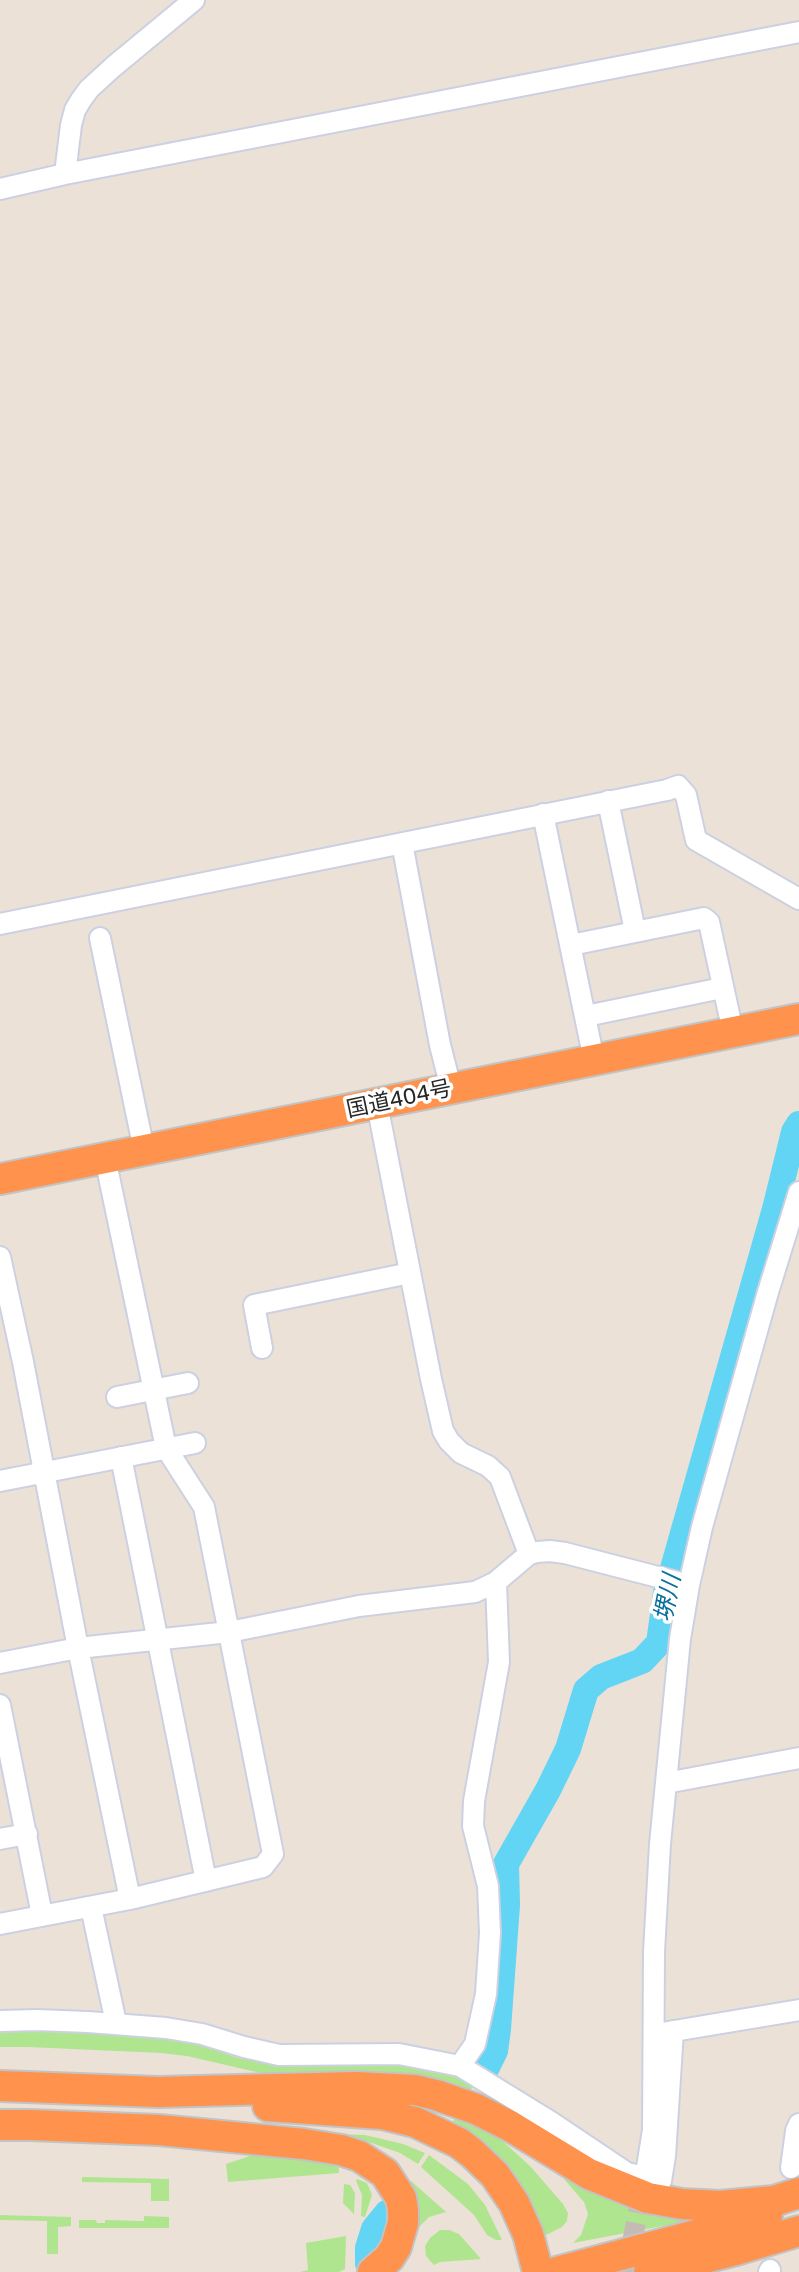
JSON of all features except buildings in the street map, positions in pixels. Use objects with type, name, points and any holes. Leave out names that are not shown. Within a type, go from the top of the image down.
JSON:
[{"type":"highway","name":"国道404号","points":[[0,1179],[799,1019]]},
{"type":"highway","points":[[0,2087],[158,2092],[356,2087],[415,2090],[476,2109],[589,2174],[648,2198],[720,2206],[774,2201],[795,2181]]},
{"type":"highway","points":[[158,2092],[279,2107],[382,2114],[431,2128],[459,2143],[490,2169],[514,2203],[519,2272]]},
{"type":"highway","points":[[0,2123],[159,2130],[323,2147],[359,2156],[385,2173],[401,2198],[403,2223],[396,2247],[373,2272]]},
{"type":"highway","points":[[159,2130],[304,2124],[367,2126],[402,2133],[448,2154],[474,2175],[494,2199],[538,2272]]},
{"type":"highway","points":[[557,2272],[799,2208]]},
{"type":"highway","points":[[651,2272],[799,2231]]},
{"type":"street","points":[[65,174],[75,110],[89,89],[194,0]]},
{"type":"street","points":[[0,189],[799,32]]},
{"type":"street","points":[[0,924],[678,786],[686,795],[696,840],[799,899]]},
{"type":"street","points":[[608,801],[635,931]]},
{"type":"street","points":[[543,814],[594,1060]]},
{"type":"street","points":[[402,843],[451,1088]]},
{"type":"street","points":[[571,945],[704,918],[709,922],[733,1032]]},
{"type":"street","points":[[100,938],[144,1150]]},
{"type":"street","points":[[586,1016],[722,988]]},
{"type":"street","points":[[377,1104],[443,1431],[461,1453],[488,1466],[500,1477],[529,1554]]},
{"type":"street","points":[[0,1924],[130,1899],[263,1867],[273,1854],[204,1507],[166,1448],[105,1158]]},
{"type":"street","points":[[0,2021],[116,2023],[202,2034],[279,2055],[399,2054],[460,2066],[627,2173],[661,2181],[665,2156],[663,2032],[654,1952],[680,1639],[676,1582],[702,1527],[799,1192]]},
{"type":"street","points":[[0,1257],[130,1899]]},
{"type":"street","points":[[262,1348],[254,1305],[410,1273]]},
{"type":"street","points":[[117,1397],[188,1383]]},
{"type":"street","points":[[0,1481],[195,1443]]},
{"type":"street","points":[[121,1457],[206,1881]]},
{"type":"street","points":[[0,1663],[78,1648],[229,1632],[359,1606],[475,1592],[496,1582],[529,1554],[550,1551],[676,1582]]},
{"type":"street","points":[[460,2066],[475,2044],[486,1994],[490,1933],[488,1886],[473,1826],[474,1801],[499,1662],[496,1582]]},
{"type":"street","points":[[0,1705],[4,1750],[27,1834],[42,1915]]},
{"type":"street","points":[[666,1783],[799,1758]]},
{"type":"street","points":[[0,1839],[27,1834]]},
{"type":"street","points":[[91,1907],[116,2023]]},
{"type":"street","points":[[663,2032],[799,2010]]},
{"type":"street","points":[[647,2167],[663,2032]]},
{"type":"street","points":[[795,2181],[796,2131],[799,2124]]},
{"type":"green space","points":[[90,2026],[99,2034],[163,2038],[265,2062],[369,2059],[455,2073],[463,2080],[475,2083],[470,2091],[265,2074],[161,2053],[0,2047],[0,2027]]},
{"type":"green space","points":[[460,2112],[487,2127],[530,2166],[568,2213],[562,2227],[546,2235],[537,2230],[451,2124]]},
{"type":"green space","points":[[304,2133],[365,2135],[425,2153],[418,2164],[400,2153],[363,2140]]},
{"type":"green space","points":[[259,2153],[338,2160],[339,2173],[228,2182],[226,2164]]},
{"type":"green space","points":[[429,2155],[468,2184],[485,2205],[502,2240],[487,2235],[474,2215],[421,2167]]},
{"type":"green space","points":[[557,2171],[680,2213],[689,2221],[573,2243],[581,2235],[588,2214],[584,2202]]},
{"type":"green space","points":[[82,2177],[169,2179],[169,2201],[151,2201],[151,2183],[82,2182]]},
{"type":"green space","points":[[357,2179],[367,2183],[372,2195],[365,2217],[361,2216],[362,2195]]},
{"type":"green space","points":[[411,2181],[446,2212],[429,2217],[413,2233],[407,2187]]},
{"type":"green space","points":[[344,2184],[350,2185],[355,2193],[354,2214],[343,2203]]},
{"type":"green space","points":[[392,2211],[391,2229],[372,2260],[370,2247],[376,2231]]},
{"type":"green space","points":[[0,2215],[71,2217],[71,2226],[58,2227],[58,2254],[47,2254],[47,2221],[0,2220]]},
{"type":"green space","points":[[144,2216],[169,2217],[169,2228],[79,2228],[79,2220],[96,2220],[97,2223],[105,2223],[105,2220],[144,2221]]},
{"type":"green space","points":[[440,2230],[459,2234],[481,2259],[434,2265],[426,2256],[425,2246]]},
{"type":"green space","points":[[346,2236],[345,2269],[339,2272],[300,2272],[308,2270],[306,2243]]},
{"type":"waterway","name":"堺川","points":[[483,2075],[495,2051],[498,2029],[507,1905],[506,1864],[568,1749],[586,1690],[601,1677],[642,1661],[659,1643],[666,1593],[794,1132],[799,1124]]},
{"type":"waterway","name":"堺川","points":[[368,2263],[368,2248],[374,2229],[387,2213]]},
{"type":"tunnel","points":[[626,2272],[644,2183]]}]
